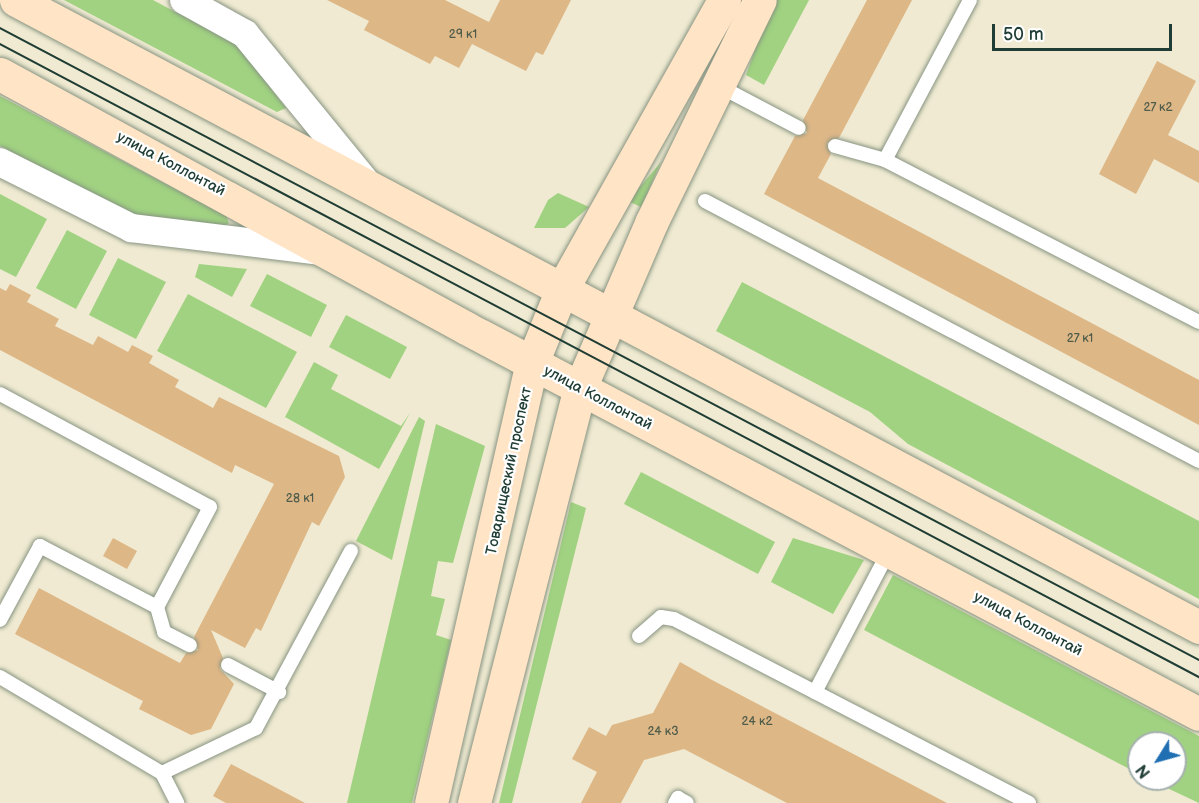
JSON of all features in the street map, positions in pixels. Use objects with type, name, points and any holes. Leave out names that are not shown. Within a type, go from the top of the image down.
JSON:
[{"type":"main road","points":[[16,0],[1199,627]]},
{"type":"main road","points":[[474,803],[580,388],[760,0]]},
{"type":"main road","name":"Товарищеский проспект","points":[[431,803],[532,363],[562,289],[713,7]]},
{"type":"main road","name":"улица Коллонтай","points":[[0,74],[241,201],[323,251],[532,363],[1199,714]]},
{"type":"street","points":[[196,3],[245,34],[369,186]]},
{"type":"street","points":[[0,162],[130,228],[323,251]]},
{"type":"lane","points":[[885,160],[970,0]]},
{"type":"lane","points":[[719,86],[799,128]]},
{"type":"lane","points":[[834,146],[885,160],[1199,322]]},
{"type":"lane","points":[[705,201],[1199,461]]},
{"type":"lane","points":[[0,394],[210,507],[156,608]]},
{"type":"lane","points":[[0,620],[40,546],[156,608],[164,632],[189,645]]},
{"type":"lane","points":[[162,774],[256,728],[279,692],[351,551]]},
{"type":"lane","points":[[815,692],[889,551]]},
{"type":"lane","points":[[639,636],[661,617],[674,618],[1029,803]]},
{"type":"lane","points":[[228,665],[279,692]]},
{"type":"lane","points":[[0,677],[162,774],[177,803]]},
{"type":"lane","points":[[675,803],[678,798],[687,803]]},
{"type":"green space","points":[[64,0],[153,0],[237,45],[286,108],[277,112]]},
{"type":"green space","points":[[773,0],[809,0],[764,85],[746,75]]},
{"type":"green space","points":[[0,96],[226,216],[229,223],[222,228],[127,213],[0,146]]},
{"type":"green space","points":[[661,162],[641,207],[628,201]]},
{"type":"green space","points":[[558,193],[589,207],[565,228],[534,228],[548,200]]},
{"type":"green space","points":[[0,194],[47,219],[16,277],[0,269]]},
{"type":"green space","points":[[67,230],[107,251],[76,309],[36,288]]},
{"type":"green space","points":[[118,258],[166,282],[136,339],[89,315]]},
{"type":"green space","points":[[199,264],[247,269],[232,297],[195,277]]},
{"type":"green space","points":[[267,274],[327,305],[311,337],[250,306]]},
{"type":"green space","points":[[742,282],[1199,521],[1199,599],[908,444],[870,412],[716,331]]},
{"type":"green space","points":[[188,294],[297,352],[266,408],[157,351]]},
{"type":"green space","points":[[346,315],[407,347],[390,379],[329,347]]},
{"type":"green space","points":[[314,362],[338,375],[331,389],[401,426],[410,413],[379,469],[285,417]]},
{"type":"green space","points":[[419,417],[425,421],[392,560],[356,541]]},
{"type":"green space","points":[[436,424],[485,446],[453,563],[438,561],[431,596],[445,599],[436,635],[451,640],[412,803],[347,803]]},
{"type":"green space","points":[[641,472],[775,542],[758,574],[624,504]]},
{"type":"green space","points":[[571,502],[586,508],[512,803],[499,803]]},
{"type":"green space","points":[[793,538],[864,560],[833,614],[771,582]]},
{"type":"green space","points":[[893,575],[1199,736],[1199,803],[1174,791],[1187,791],[1187,731],[1127,731],[1127,768],[864,630]]},
{"type":"building","points":[[327,0],[445,0],[489,22],[500,0],[571,0],[543,55],[536,52],[526,71],[472,44],[459,68],[435,56],[430,64],[364,30],[369,21]]},
{"type":"building","points":[[867,0],[912,0],[839,138],[827,143],[831,154],[818,178],[1199,380],[1199,425],[764,194],[795,136],[807,133],[803,120]]},
{"type":"building","points":[[1157,61],[1196,81],[1168,135],[1199,151],[1199,183],[1154,159],[1136,194],[1099,174]]},
{"type":"building","points":[[10,284],[31,295],[27,302],[59,319],[55,326],[93,345],[98,336],[128,352],[132,345],[153,356],[149,363],[179,380],[175,387],[213,408],[219,397],[339,456],[345,477],[319,526],[312,522],[261,631],[256,628],[245,648],[211,630],[223,658],[220,669],[234,684],[211,729],[191,735],[139,709],[143,701],[15,634],[39,588],[180,663],[186,653],[198,650],[194,637],[274,484],[235,465],[232,473],[0,350],[0,288],[6,291]]},
{"type":"building","points":[[113,538],[137,551],[127,569],[103,556]]},
{"type":"building","points":[[680,662],[947,803],[787,803],[684,749],[644,760],[621,803],[581,803],[597,772],[572,759],[589,727],[606,736],[612,725],[653,713]]},
{"type":"building","points":[[231,764],[305,803],[226,803],[213,796]]},
{"type":"tram line","points":[[0,28],[1199,660]]},
{"type":"tram line","points":[[0,44],[1199,677]]}]
